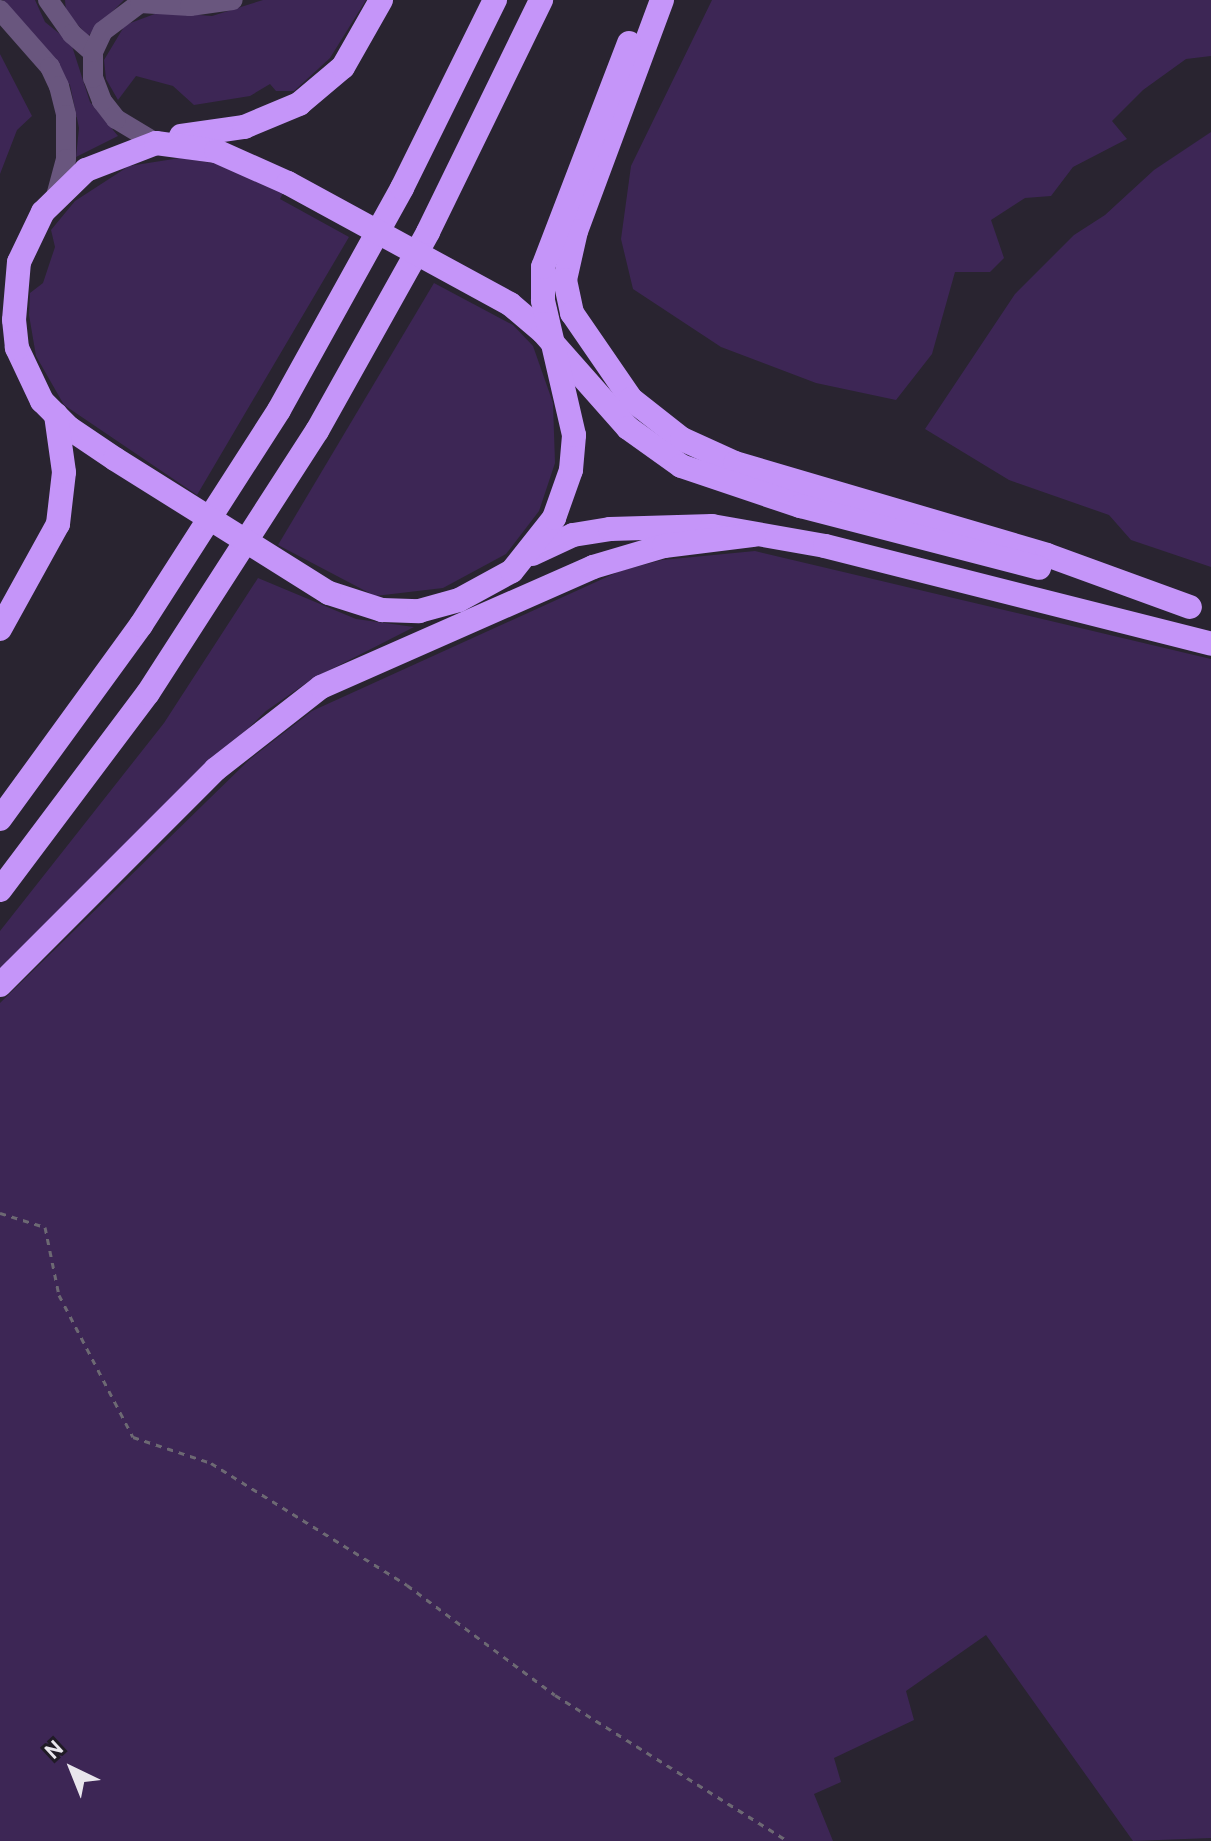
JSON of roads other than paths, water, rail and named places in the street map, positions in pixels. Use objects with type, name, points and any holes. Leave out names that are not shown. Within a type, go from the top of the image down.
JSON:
[{"type":"highway","points":[[381,0],[343,67],[299,104],[244,127],[156,143],[105,159],[56,196],[19,262],[14,320],[25,369],[56,415],[115,459],[329,593],[367,607],[401,611],[435,607],[479,592]]},
{"type":"highway","points":[[0,819],[141,625],[279,410],[402,188],[495,0]]},
{"type":"highway","points":[[0,890],[148,693],[302,455],[416,257],[541,0]]},
{"type":"highway","points":[[526,557],[554,518],[571,470],[572,417],[543,301],[547,250],[647,0]]},
{"type":"highway","points":[[662,0],[576,231],[565,280],[572,313],[631,399],[673,434],[735,463],[1047,555],[1201,609]]},
{"type":"highway","points":[[156,143],[216,151],[288,183],[510,304],[554,345],[643,442],[703,476],[1201,609]]},
{"type":"highway","points":[[0,629],[58,524],[64,472],[56,415]]},
{"type":"highway","points":[[0,985],[216,769],[293,705],[479,592],[526,557],[573,535],[610,529],[712,526],[825,546],[1211,644]]},
{"type":"highway","points":[[348,674],[593,567],[664,546],[754,535]]},
{"type":"lane","points":[[156,143],[116,119],[102,101],[93,78],[93,52],[103,31],[140,3],[190,6],[233,0]]},
{"type":"lane","points":[[50,1],[93,52]]},
{"type":"lane","points":[[0,10],[50,67],[59,86],[66,115],[66,159],[56,196]]}]
